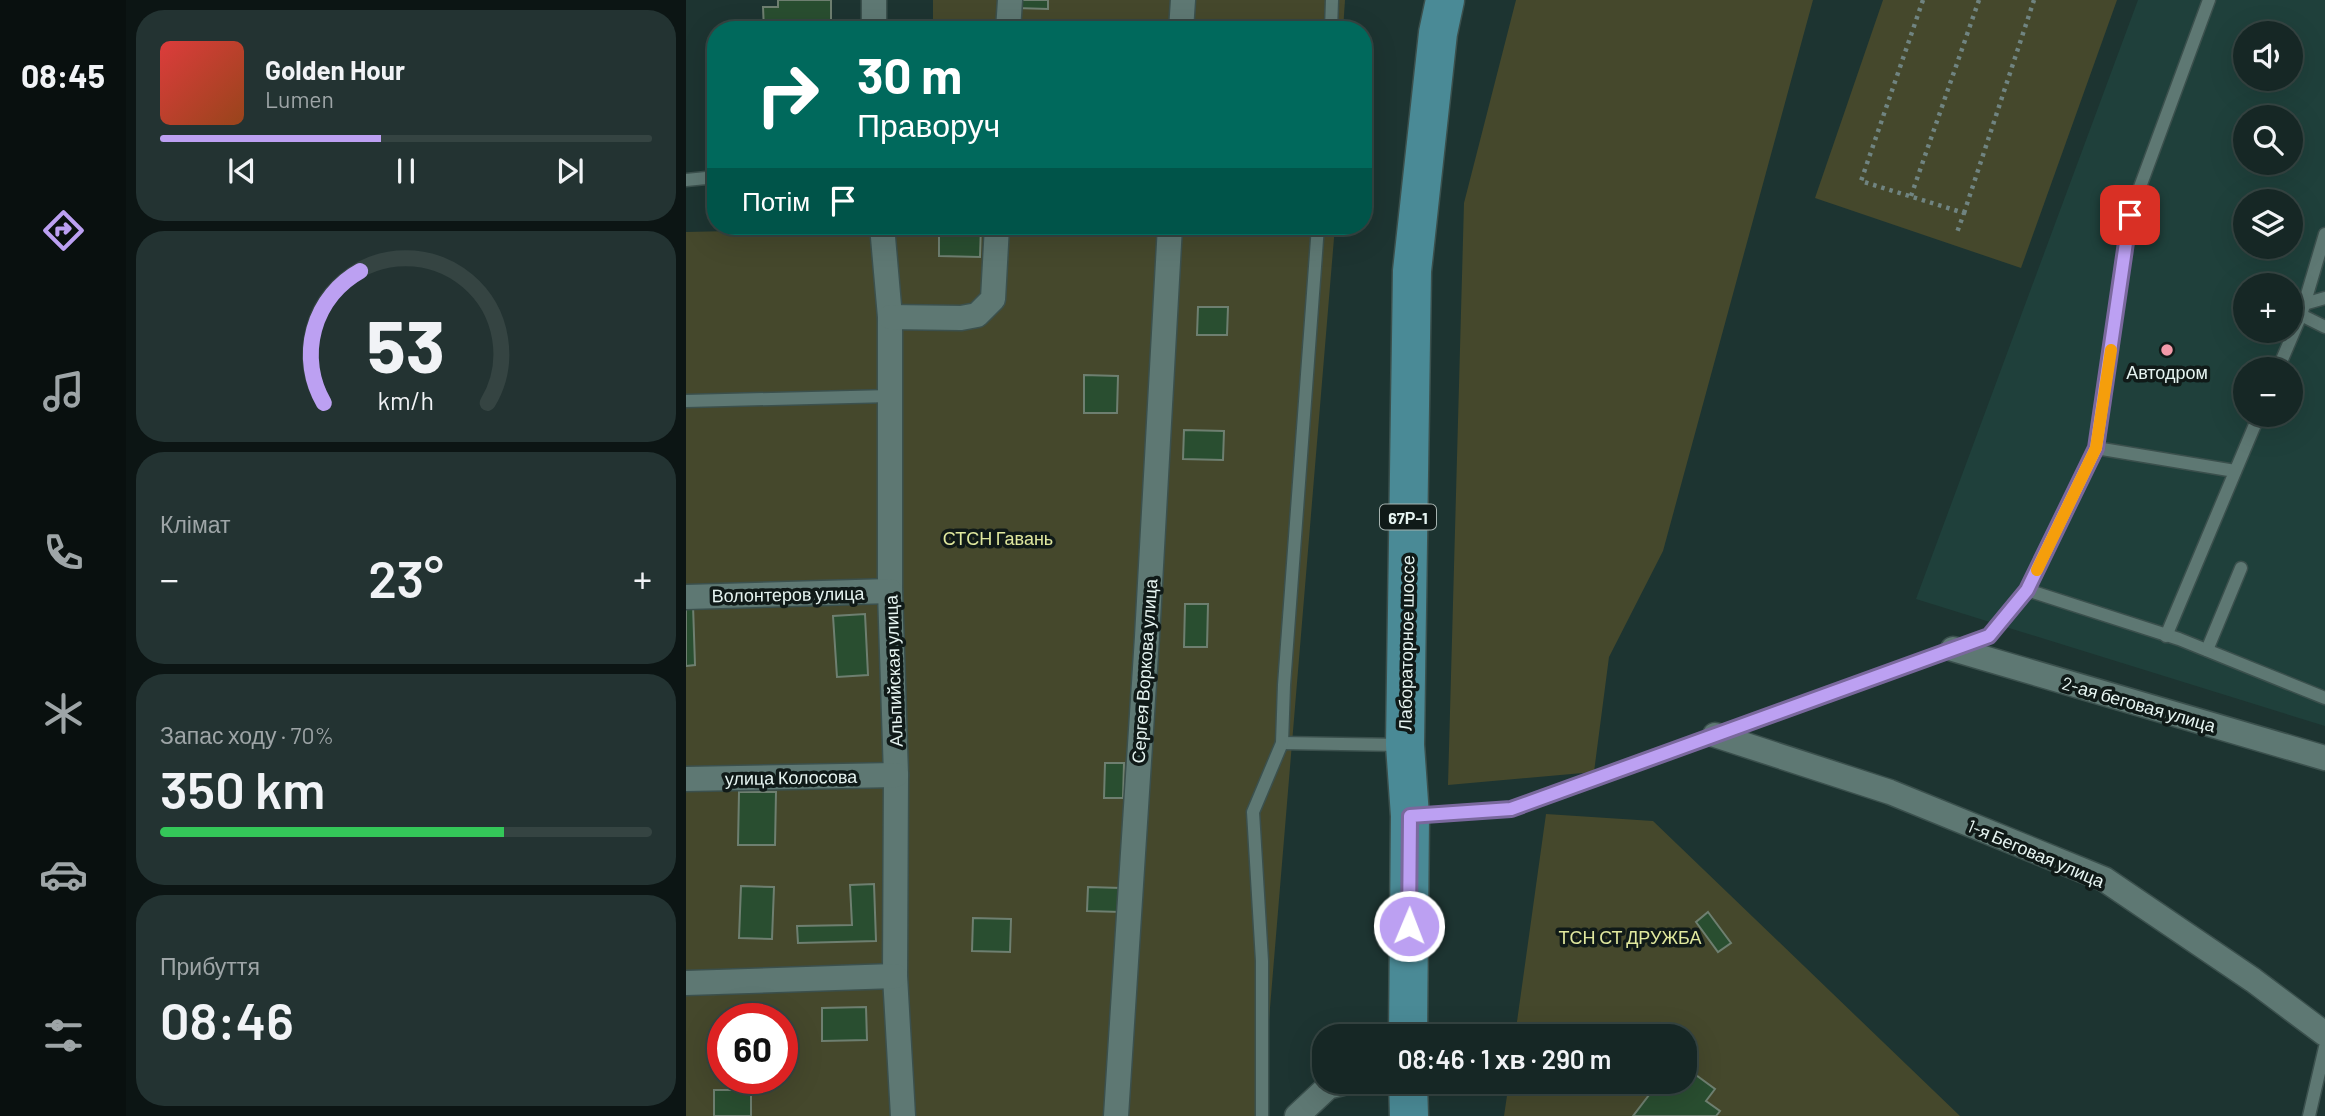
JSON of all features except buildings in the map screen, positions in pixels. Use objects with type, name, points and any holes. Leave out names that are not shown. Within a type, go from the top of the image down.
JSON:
[{"type":"main road","name":"Лабораторное шоссе","points":[[1408,1024],[1410,816],[1405,745],[1412,271],[1438,33],[1445,0]]},
{"type":"main road","points":[[1408,1094],[1409,1116]]},
{"type":"street","points":[[874,0],[874,21]]},
{"type":"street","points":[[1009,21],[1010,0]]},
{"type":"street","points":[[1182,21],[1183,0]]},
{"type":"street","name":"Альпийская улица","points":[[882,235],[890,317],[890,591],[896,775],[895,976],[903,1116]]},
{"type":"street","points":[[890,317],[961,318],[977,315],[993,299],[997,235]]},
{"type":"street","name":"Сергея Воркова улица","points":[[1116,1116],[1148,624],[1170,235]]},
{"type":"street","name":"Волонтеров улица","points":[[686,597],[890,591]]},
{"type":"street","name":"2-ая беговая улица","points":[[1953,649],[2325,758]]},
{"type":"street","name":"1-я Беговая улица","points":[[1715,735],[1890,792],[2104,880],[2253,980],[2325,1034]]},
{"type":"street","name":"улица Колосова","points":[[686,779],[896,775]]},
{"type":"street","points":[[686,983],[895,976]]},
{"type":"street","points":[[1297,1116],[1321,1094]]},
{"type":"lane","points":[[1331,21],[1332,0]]},
{"type":"lane","points":[[1410,816],[1511,809],[1989,636],[2027,590],[2096,448],[2130,215],[2209,0]]},
{"type":"lane","points":[[686,180],[707,178]]},
{"type":"lane","points":[[2303,310],[2325,234]]},
{"type":"lane","points":[[1262,1116],[1262,961],[1253,812],[1282,743],[1317,235]]},
{"type":"lane","points":[[2303,310],[2325,298]]},
{"type":"lane","points":[[2303,310],[2325,327]]},
{"type":"lane","points":[[686,401],[890,396]]},
{"type":"lane","points":[[2166,636],[2254,427]]},
{"type":"lane","points":[[2096,448],[2235,471]]},
{"type":"lane","points":[[2207,650],[2241,568]]},
{"type":"lane","points":[[2027,590],[2207,650],[2325,698]]},
{"type":"lane","points":[[1282,743],[1405,745]]},
{"type":"lane","points":[[2309,1116],[2325,1047]]},
{"type":"path","points":[[1923,0],[1861,181],[1964,213]]},
{"type":"path","points":[[1911,196],[1979,0]]},
{"type":"path","points":[[1956,235],[2034,0]]},
{"type":"shaded area","name":"Автодром","points":[[2138,0],[2325,0],[2325,726],[1916,599]]},
{"type":"green space","points":[[933,0],[1345,0],[1344,21],[933,21]]},
{"type":"green space","points":[[1516,0],[1813,0],[1663,551],[1609,657],[1594,772],[1448,785],[1464,203]]},
{"type":"green space","points":[[1883,0],[2117,0],[2021,268],[1815,198]]},
{"type":"green space","name":"СТСН Гавань","points":[[707,231],[707,235],[1334,235],[1261,1116],[686,1116],[686,232]]},
{"type":"green space","name":"ТСН СТ ДРУЖБА","points":[[1546,814],[1653,821],[1960,1116],[1504,1116],[1507,1094],[1697,1094],[1697,1024],[1517,1024]]},
{"type":"slow traffic","points":[[2037,570],[2096,448],[2111,350]]},
{"type":"place","name":"Автодром","points":[[2167,350]]},
{"type":"route","points":[[1409,926],[1410,816],[1511,809],[1989,636],[2027,590],[2096,448],[2130,215]]}]
